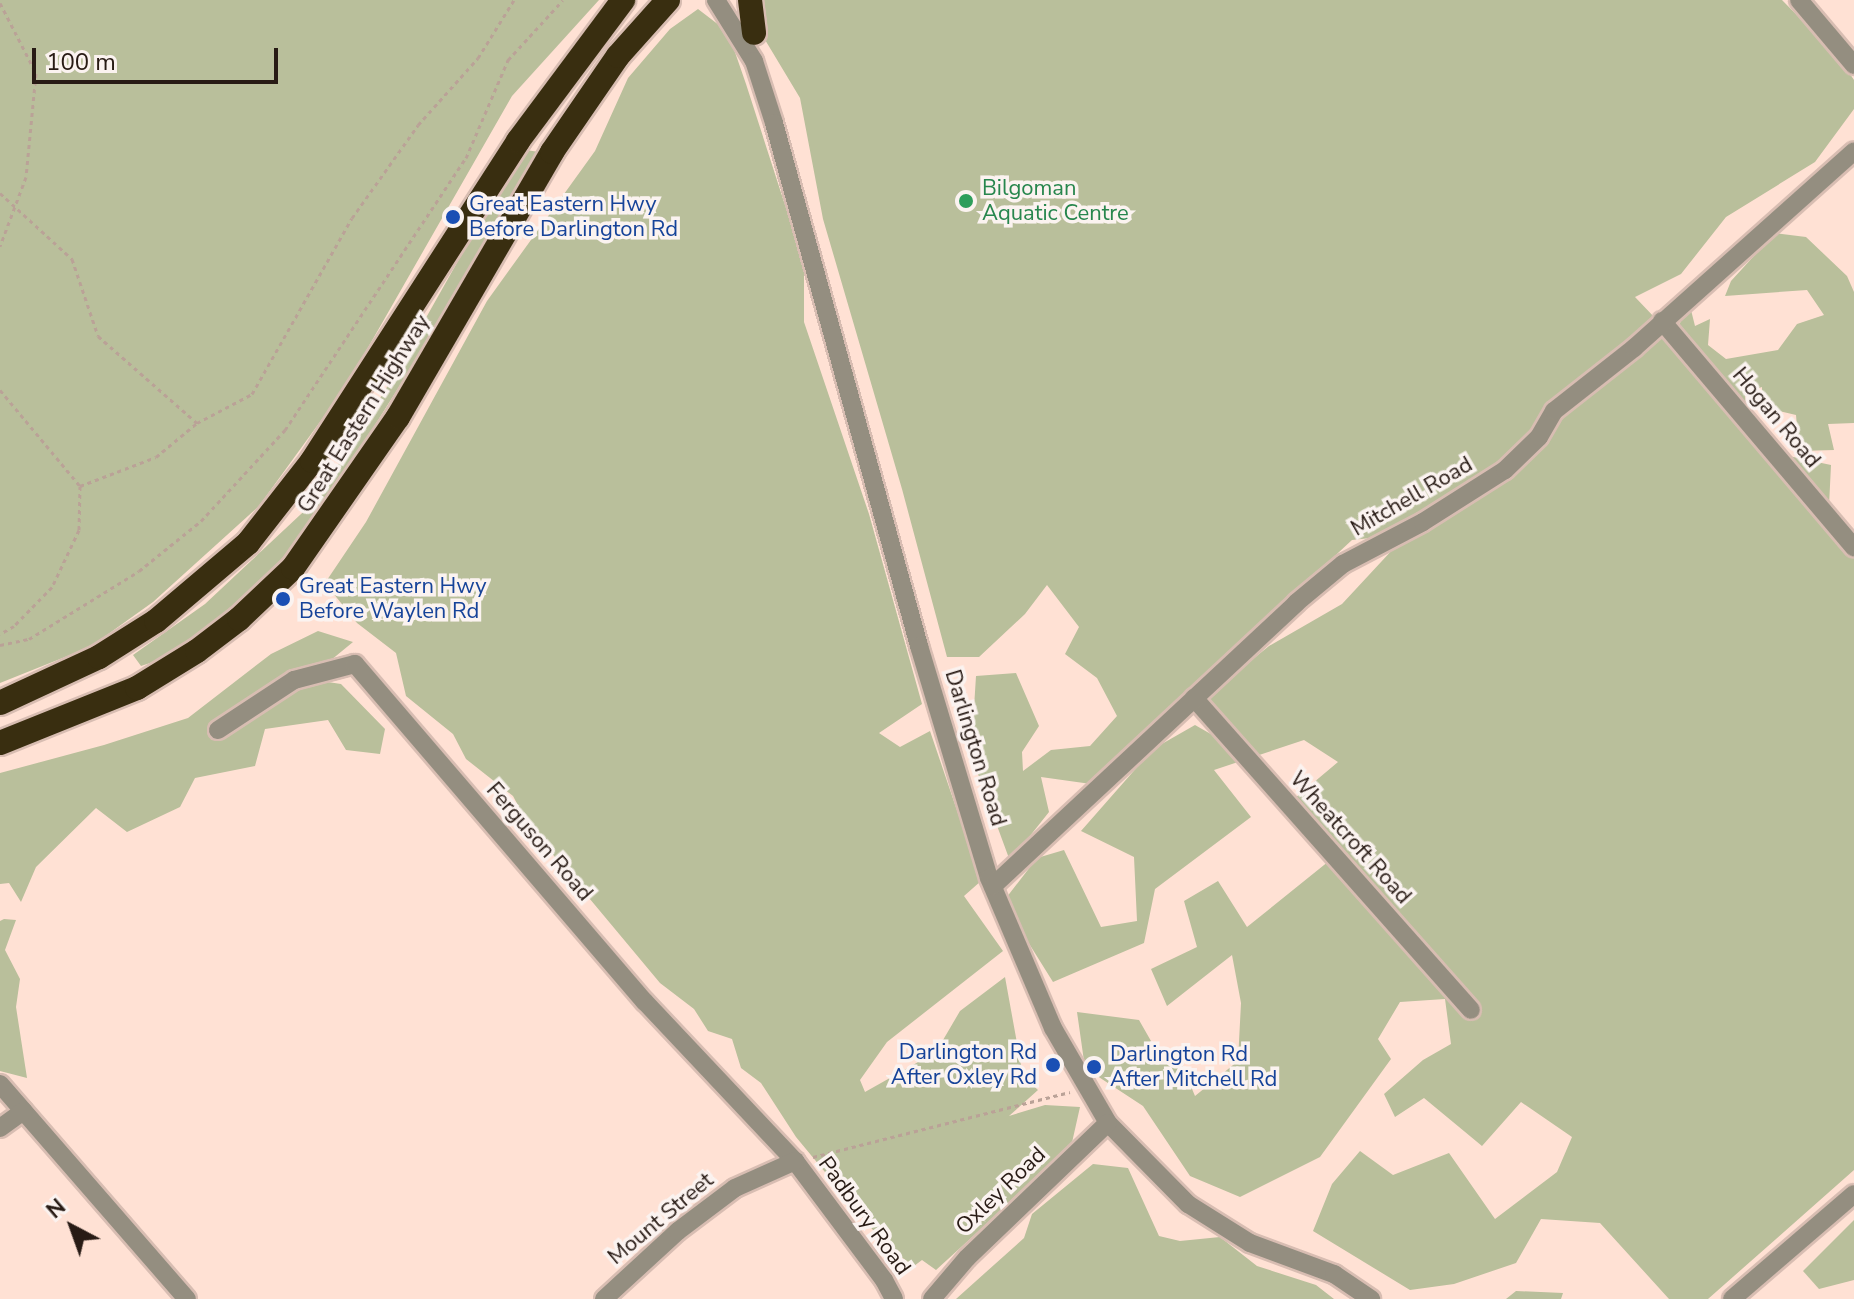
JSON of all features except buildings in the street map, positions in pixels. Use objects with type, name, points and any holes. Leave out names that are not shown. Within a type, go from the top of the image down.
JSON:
[{"type":"highway","name":"Great Eastern Highway","points":[[0,703],[99,657],[156,621],[248,543],[312,461],[518,141],[623,0]]},
{"type":"highway","name":"Great Eastern Highway","points":[[0,743],[137,688],[229,627],[293,568],[398,417],[552,152],[618,56],[668,0]]},
{"type":"highway","points":[[750,0],[754,33]]},
{"type":"street","name":"Darlington Road","points":[[716,0],[754,61],[919,646],[993,886],[1053,1028],[1108,1123],[1188,1204],[1250,1243],[1334,1274],[1371,1299]]},
{"type":"street","name":"Darlington Road","points":[[742,0],[754,33],[754,61]]},
{"type":"street","points":[[1799,0],[1854,65]]},
{"type":"street","name":"Mitchell Road","points":[[993,886],[1343,564],[1423,522],[1505,470],[1539,437],[1554,411],[1634,348],[1854,151]]},
{"type":"street","name":"Hogan Road","points":[[1662,321],[1854,547]]},
{"type":"street","name":"Ferguson Road","points":[[218,730],[294,680],[355,664],[645,1002],[795,1161]]},
{"type":"street","name":"Wheatcroft Road","points":[[1194,698],[1471,1010]]},
{"type":"street","points":[[0,1084],[187,1299]]},
{"type":"street","points":[[0,1128],[23,1111]]},
{"type":"street","name":"Oxley Road","points":[[932,1299],[967,1258],[1108,1123]]},
{"type":"street","name":"Mount Street","points":[[604,1299],[678,1231],[735,1188],[795,1161]]},
{"type":"street","name":"Padbury Road","points":[[795,1161],[884,1280],[894,1299]]},
{"type":"street","points":[[1732,1299],[1854,1194]]},
{"type":"path","points":[[80,486],[156,457],[197,423],[252,394],[352,218],[418,125],[478,58],[514,0]]},
{"type":"path","points":[[0,645],[29,639],[139,571],[201,521],[285,430],[466,158],[508,60],[563,0]]},
{"type":"path","points":[[0,3],[36,73],[26,177],[0,246]]},
{"type":"path","points":[[0,193],[72,259],[98,336],[197,423]]},
{"type":"path","points":[[0,390],[80,486],[79,530],[52,587],[14,626],[0,634]]},
{"type":"path","points":[[795,1161],[1085,1088]]},
{"type":"green space","points":[[0,0],[599,0],[512,96],[346,386],[259,506],[153,602],[90,647],[0,683]]},
{"type":"green space","points":[[757,0],[1782,0],[1840,59],[1854,80],[1854,109],[1815,162],[1726,217],[1681,274],[1635,297],[1656,319],[1677,328],[1690,306],[1695,326],[1710,319],[1708,345],[1726,359],[1778,350],[1797,324],[1824,315],[1807,290],[1725,296],[1731,281],[1775,233],[1806,237],[1847,276],[1854,292],[1854,423],[1828,424],[1834,450],[1799,451],[1796,415],[1762,407],[1762,387],[1745,393],[1747,428],[1784,455],[1831,465],[1829,506],[1854,535],[1854,1170],[1708,1299],[1669,1299],[1600,1223],[1541,1219],[1516,1263],[1454,1284],[1410,1290],[1313,1231],[1332,1184],[1360,1151],[1393,1175],[1449,1153],[1495,1219],[1557,1172],[1572,1137],[1521,1102],[1482,1146],[1424,1098],[1395,1117],[1384,1094],[1423,1060],[1451,1044],[1445,999],[1400,1002],[1378,1039],[1391,1059],[1320,1157],[1240,1197],[1190,1176],[1143,1106],[1085,1068],[1077,1012],[1139,1020],[1163,1062],[1182,1065],[1195,1096],[1238,1061],[1241,1003],[1232,955],[1167,1006],[1151,969],[1197,947],[1184,901],[1218,881],[1247,927],[1329,861],[1288,804],[1338,762],[1304,740],[1214,770],[1251,817],[1155,889],[1144,943],[1053,982],[1003,902],[1037,858],[1064,850],[1101,927],[1137,921],[1134,857],[1081,831],[1153,749],[1195,725],[1223,741],[1199,703],[1269,646],[1342,604],[1407,534],[1352,540],[1157,721],[1137,748],[1091,784],[1041,777],[1049,812],[1010,861],[971,755],[976,676],[1016,673],[1039,726],[1022,752],[1023,771],[1051,750],[1090,746],[1117,716],[1097,678],[1065,654],[1079,627],[1047,585],[1025,614],[979,657],[947,657],[902,489],[823,219],[800,98],[758,28]]},
{"type":"green space","points":[[698,9],[728,32],[746,84],[804,264],[804,322],[869,514],[922,704],[879,733],[900,747],[930,731],[981,881],[964,896],[1003,951],[887,1042],[860,1080],[865,1092],[936,1052],[960,1011],[1005,977],[1023,1076],[1038,1090],[1009,1116],[1045,1105],[1080,1107],[1071,1147],[936,1270],[922,1260],[914,1266],[887,1247],[796,1137],[761,1083],[741,1068],[732,1039],[708,1031],[694,1009],[660,983],[529,826],[513,796],[466,759],[453,734],[406,696],[396,653],[357,623],[325,583],[366,522],[487,301],[595,151],[628,78],[670,29]]},
{"type":"green space","points":[[526,150],[539,152],[526,185],[314,522],[277,565],[220,617],[165,658],[141,666],[133,655],[205,604],[316,500],[387,387],[485,213]]},
{"type":"green space","points":[[318,631],[353,642],[308,679],[341,684],[385,729],[380,754],[346,750],[328,720],[265,729],[255,766],[195,778],[180,807],[127,832],[96,808],[36,867],[21,902],[9,883],[0,884],[0,773],[188,718],[271,654]]},
{"type":"green space","points":[[16,920],[5,950],[20,979],[16,1007],[27,1078],[0,1071],[0,921]]},
{"type":"green space","points":[[1093,1164],[1128,1168],[1159,1236],[1180,1241],[1220,1237],[1257,1266],[1316,1285],[1334,1299],[956,1299],[1024,1238],[1032,1214]]},
{"type":"green space","points":[[1854,1220],[1854,1280],[1819,1289],[1803,1271]]},
{"type":"green space","points":[[1516,1291],[1563,1293],[1561,1299],[1506,1299]]},
{"type":"place","name":"Bilgoman Aquatic Centre","points":[[966,201]]},
{"type":"place","name":"Great Eastern Hwy Before Darlington Rd","points":[[453,217]]},
{"type":"place","name":"Great Eastern Hwy Before Waylen Rd","points":[[283,599]]},
{"type":"place","name":"Darlington Rd After Oxley Rd","points":[[1053,1065]]},
{"type":"place","name":"Darlington Rd After Mitchell Rd","points":[[1094,1067]]}]
